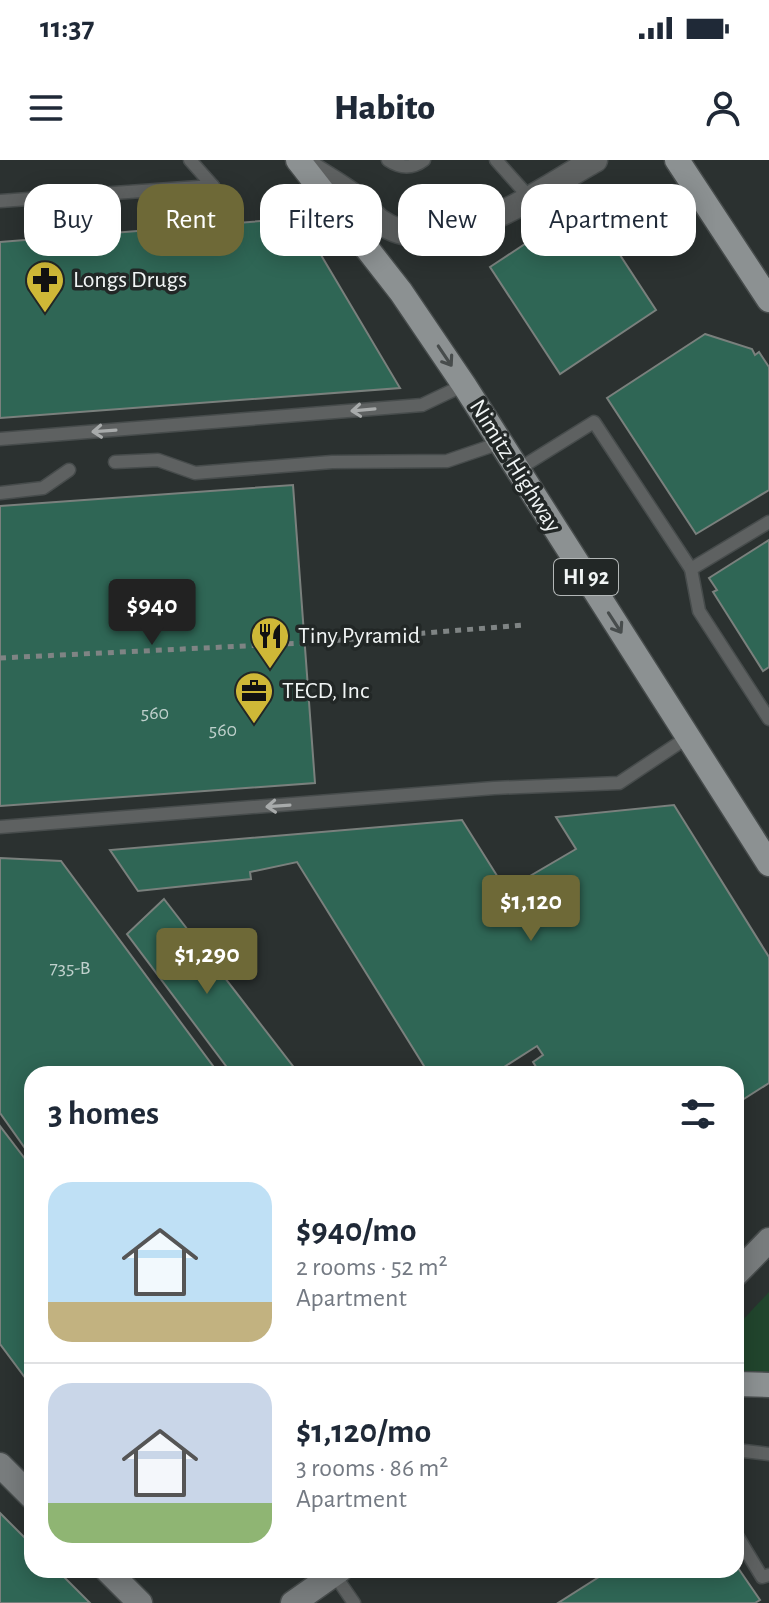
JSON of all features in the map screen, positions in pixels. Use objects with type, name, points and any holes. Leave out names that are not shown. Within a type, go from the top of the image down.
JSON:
[{"type":"main road","points":[[677,160],[769,300]]},
{"type":"main road","name":"Nimitz Highway","points":[[298,161],[401,292],[464,385],[769,864]]},
{"type":"main road","points":[[744,1384],[769,1385]]},
{"type":"street","points":[[544,184],[560,171],[595,160]]},
{"type":"street","points":[[298,161],[356,199],[380,221],[399,231],[421,234],[464,230],[521,202]]},
{"type":"street","points":[[744,1266],[769,1240]]},
{"type":"street","points":[[0,1465],[24,1489]]},
{"type":"street","points":[[115,1578],[140,1603]]},
{"type":"street","points":[[293,1603],[328,1578]]},
{"type":"lane","points":[[0,201],[213,186],[190,160]]},
{"type":"lane","points":[[388,160],[403,167],[424,160]]},
{"type":"lane","points":[[496,160],[521,188]]},
{"type":"lane","points":[[0,439],[422,405],[464,385]]},
{"type":"lane","points":[[517,470],[594,422],[691,569],[699,611],[769,719]]},
{"type":"lane","points":[[115,462],[158,460],[195,473],[332,462],[447,461],[500,443]]},
{"type":"lane","points":[[0,493],[43,488],[69,470]]},
{"type":"lane","points":[[691,569],[769,522]]},
{"type":"lane","points":[[0,827],[494,788],[619,783],[688,737]]},
{"type":"lane","points":[[744,1451],[769,1454]]},
{"type":"lane","points":[[744,1547],[762,1577],[769,1575]]},
{"type":"lane","points":[[340,1578],[354,1603]]},
{"type":"path","points":[[0,658],[305,643],[523,625]]},
{"type":"green space","points":[[769,1292],[769,1379],[744,1376],[744,1319]]},
{"type":"building","points":[[260,221],[260,256],[322,256],[400,388],[0,418],[0,242],[24,240],[24,256],[121,256],[121,232],[137,231],[137,256],[244,256],[244,222]]},
{"type":"building","points":[[521,247],[521,256],[621,256],[656,310],[560,374],[490,267]]},
{"type":"building","points":[[705,334],[752,349],[755,355],[759,352],[769,367],[769,490],[696,534],[607,398]]},
{"type":"building","points":[[293,485],[315,783],[0,806],[0,506]]},
{"type":"building","points":[[769,540],[769,667],[763,671],[713,592],[717,590],[709,578]]},
{"type":"building","points":[[674,805],[769,957],[769,1083],[744,1099],[744,1066],[536,1066],[533,1062],[543,1055],[537,1046],[506,1066],[424,1066],[297,862],[250,872],[251,879],[138,891],[110,850],[462,820],[506,890],[576,849],[556,817]]},
{"type":"building","points":[[0,858],[61,861],[213,1066],[24,1066],[24,1147],[0,1113]]},
{"type":"building","points":[[164,899],[293,1066],[226,1066],[127,934]]},
{"type":"building","points":[[0,1126],[24,1158],[24,1376],[0,1344]]},
{"type":"building","points":[[0,1513],[24,1537],[24,1578],[65,1578],[90,1603],[0,1603]]},
{"type":"building","points":[[744,1577],[760,1600],[755,1603],[558,1603],[597,1578]]},
{"type":"place","name":"Longs Drugs","points":[[45,314]]},
{"type":"place","name":"Tiny Pyramid","points":[[270,670]]},
{"type":"place","name":"TECD, Inc","points":[[254,725]]}]
